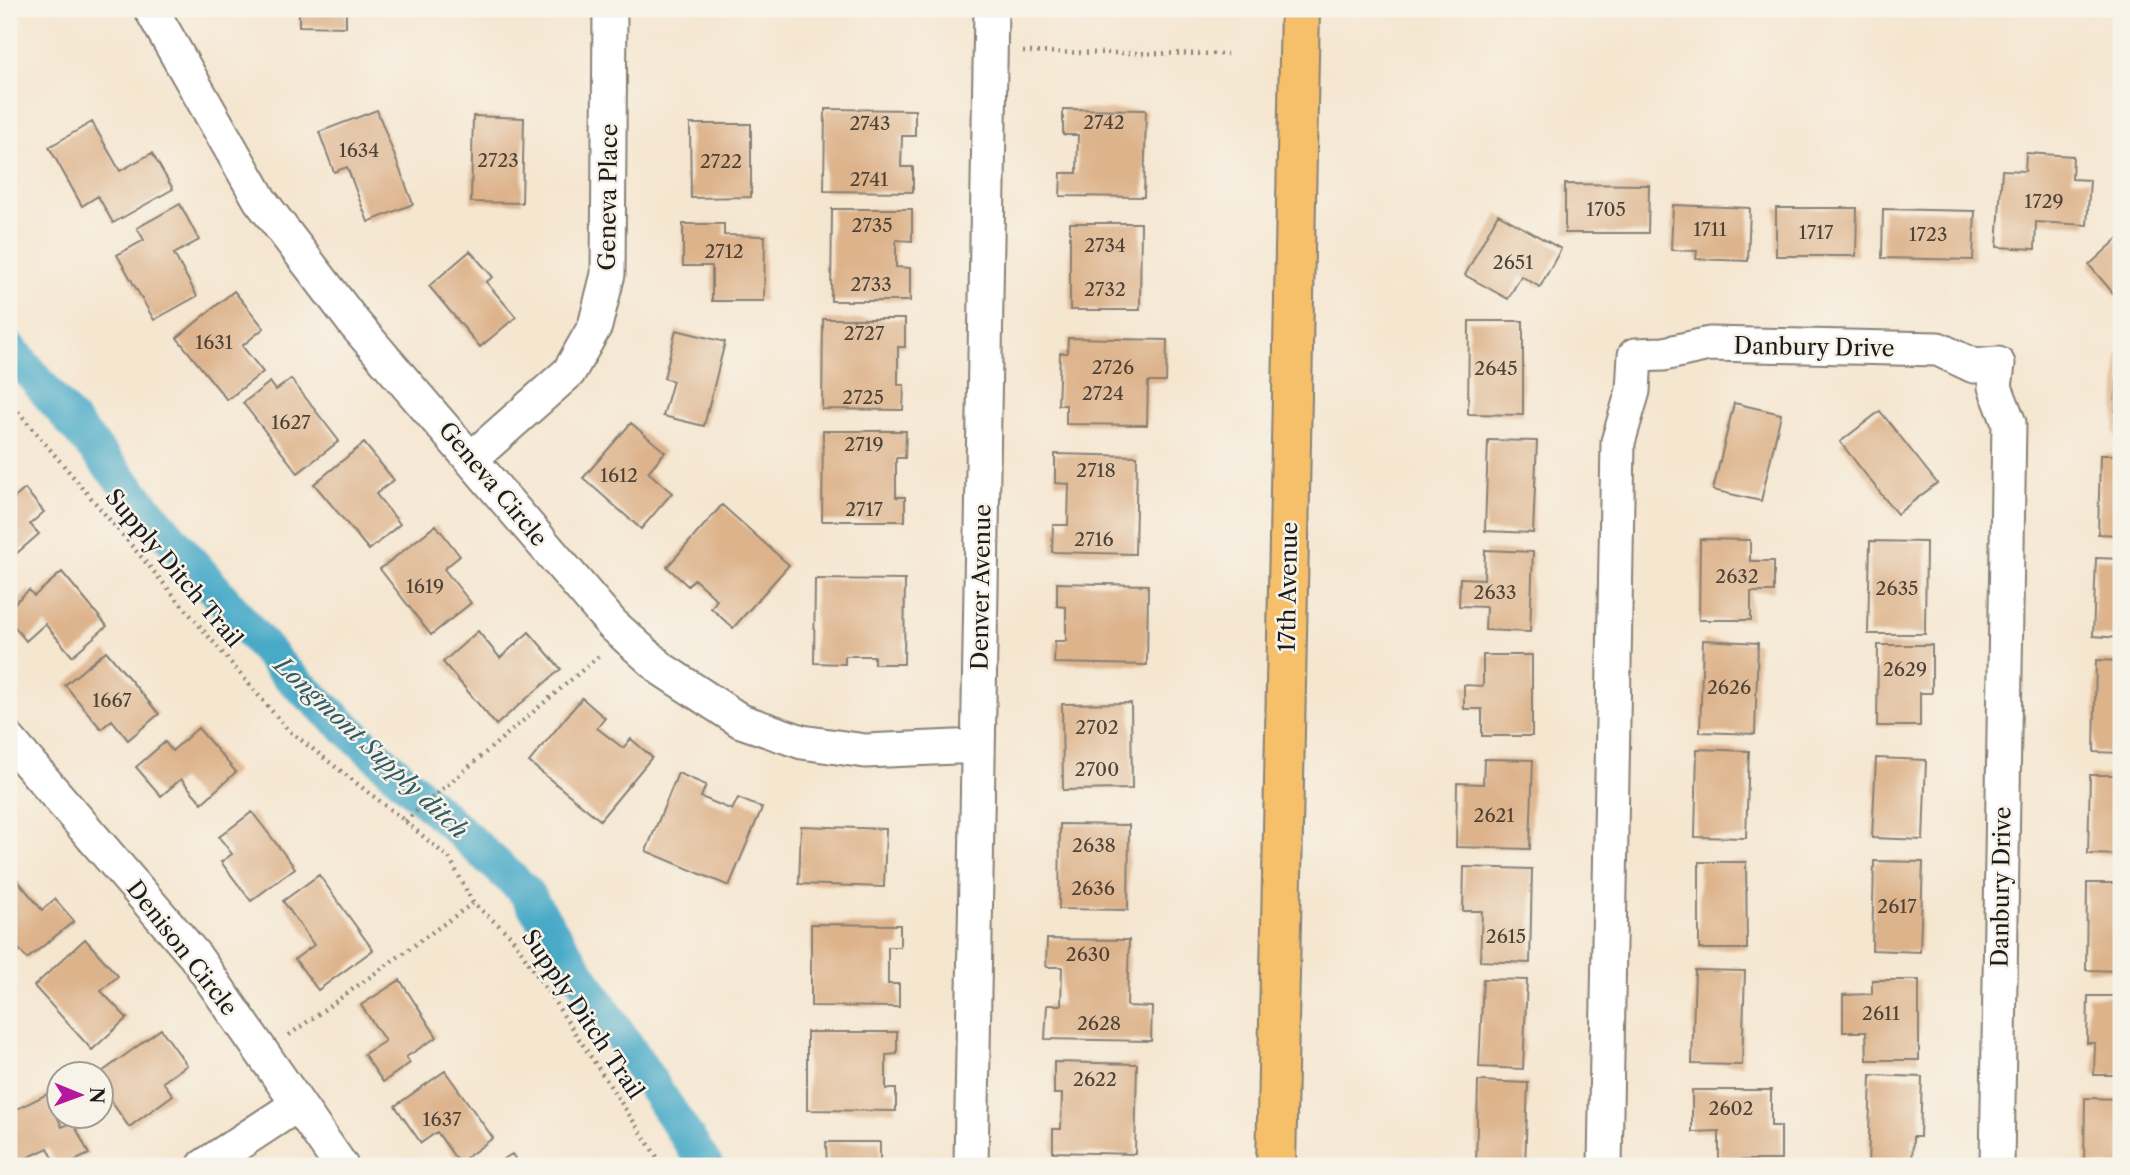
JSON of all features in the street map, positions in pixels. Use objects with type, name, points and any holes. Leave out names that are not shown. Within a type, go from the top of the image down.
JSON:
[{"type":"main road","name":"17th Avenue","points":[[1276,1166],[1300,9]]},
{"type":"street","name":"Geneva Circle","points":[[151,9],[260,200],[354,323],[612,624],[663,670],[741,720],[802,742],[865,751],[978,746]]},
{"type":"street","name":"Geneva Place","points":[[471,459],[569,373],[595,326],[608,274],[610,9]]},
{"type":"street","name":"Denver Avenue","points":[[971,1166],[991,9]]},
{"type":"street","name":"Danbury Drive","points":[[1605,1166],[1618,442],[1633,391],[1635,355],[1664,354],[1709,344],[1938,349],[1974,366],[1998,365],[1995,387],[2009,423],[1997,1166]]},
{"type":"street","name":"Denison Circle","points":[[9,740],[195,956],[341,1166]]},
{"type":"street","points":[[204,1166],[297,1105]]},
{"type":"path","points":[[990,52],[1227,54]]},
{"type":"path","name":"Supply Ditch Trail","points":[[9,401],[287,729],[450,859],[473,903],[511,936],[663,1166]]},
{"type":"path","points":[[405,821],[624,635]]},
{"type":"path","points":[[262,1054],[473,903]]},
{"type":"building","points":[[299,9],[346,9],[346,27],[299,26]]},
{"type":"building","points":[[825,109],[915,110],[915,136],[902,136],[901,167],[913,167],[913,192],[824,191]]},
{"type":"building","points":[[1063,109],[1146,110],[1144,197],[1060,196],[1061,173],[1077,173],[1078,135],[1063,135]]},
{"type":"building","points":[[377,110],[413,204],[368,222],[347,167],[334,172],[319,132]]},
{"type":"building","points":[[473,116],[524,118],[522,203],[471,202]]},
{"type":"building","points":[[92,122],[120,171],[152,153],[173,189],[113,223],[98,196],[82,206],[49,147]]},
{"type":"building","points":[[690,124],[751,124],[751,197],[691,198]]},
{"type":"building","points":[[2026,153],[2073,156],[2072,179],[2090,180],[2087,225],[2036,222],[2035,249],[1997,247],[2002,170],[2025,171]]},
{"type":"building","points":[[1565,184],[1649,185],[1648,233],[1565,233]]},
{"type":"building","points":[[180,204],[199,240],[174,254],[197,296],[154,320],[117,255],[144,240],[137,228]]},
{"type":"building","points":[[1673,205],[1750,208],[1748,261],[1696,259],[1697,251],[1671,250]]},
{"type":"building","points":[[1776,208],[1857,208],[1856,256],[1776,256]]},
{"type":"building","points":[[832,209],[912,209],[912,241],[896,240],[896,267],[910,268],[910,301],[831,301]]},
{"type":"building","points":[[1883,209],[1975,211],[1973,260],[1882,258]]},
{"type":"building","points":[[1498,214],[1561,249],[1540,287],[1521,276],[1508,299],[1465,275]]},
{"type":"building","points":[[1070,223],[1141,223],[1140,310],[1070,310]]},
{"type":"building","points":[[683,224],[724,224],[724,235],[765,236],[764,301],[712,301],[712,266],[683,266]]},
{"type":"building","points":[[2121,236],[2121,302],[2089,265]]},
{"type":"building","points":[[470,251],[493,277],[486,282],[516,317],[480,347],[429,286]]},
{"type":"building","points":[[234,291],[264,328],[242,346],[263,372],[227,400],[177,338]]},
{"type":"building","points":[[823,319],[905,319],[905,347],[898,347],[898,385],[904,385],[903,410],[822,409]]},
{"type":"building","points":[[1469,321],[1523,321],[1523,415],[1468,414]]},
{"type":"building","points":[[676,330],[725,342],[704,426],[663,416],[673,381],[664,378]]},
{"type":"building","points":[[1068,338],[1167,340],[1166,382],[1148,382],[1147,425],[1066,424],[1066,405],[1058,405],[1060,353],[1067,353]]},
{"type":"building","points":[[2118,352],[2121,352],[2121,435],[2114,435]]},
{"type":"building","points":[[291,379],[339,441],[298,473],[243,403],[270,382],[276,390]]},
{"type":"building","points":[[1734,403],[1781,414],[1761,501],[1713,490]]},
{"type":"building","points":[[1880,411],[1937,483],[1897,514],[1840,442]]},
{"type":"building","points":[[631,423],[665,452],[648,472],[672,493],[641,529],[583,478]]},
{"type":"building","points":[[823,431],[906,431],[905,458],[896,458],[896,497],[905,497],[905,521],[822,521]]},
{"type":"building","points":[[1488,440],[1537,441],[1533,533],[1485,531]]},
{"type":"building","points":[[364,443],[394,480],[376,494],[400,524],[369,550],[314,484]]},
{"type":"building","points":[[1055,454],[1137,456],[1135,554],[1052,552],[1053,525],[1068,525],[1069,484],[1055,483]]},
{"type":"building","points":[[2100,455],[2121,455],[2121,535],[2098,534]]},
{"type":"building","points":[[25,489],[44,512],[30,524],[39,534],[9,560],[9,499],[11,501]]},
{"type":"building","points":[[722,505],[789,565],[733,628],[711,608],[717,600],[694,579],[688,586],[667,567]]},
{"type":"building","points":[[436,525],[460,556],[444,569],[471,603],[431,635],[380,569]]},
{"type":"building","points":[[1700,539],[1750,540],[1750,561],[1774,561],[1774,592],[1751,592],[1751,620],[1699,620]]},
{"type":"building","points":[[1870,541],[1926,542],[1925,634],[1868,634]]},
{"type":"building","points":[[1485,550],[1533,552],[1530,632],[1485,630],[1486,607],[1459,606],[1460,578],[1484,579]]},
{"type":"building","points":[[2096,558],[2121,559],[2121,638],[2093,636]]},
{"type":"building","points":[[62,572],[107,626],[72,656],[45,624],[26,641],[9,620],[9,608],[29,590],[34,596]]},
{"type":"building","points":[[815,579],[905,580],[904,664],[874,664],[874,656],[845,656],[845,664],[814,663]]},
{"type":"building","points":[[1057,583],[1148,585],[1147,665],[1054,663],[1055,641],[1066,641],[1066,607],[1057,606]]},
{"type":"building","points":[[478,631],[500,658],[529,632],[561,669],[496,725],[443,662]]},
{"type":"building","points":[[1703,640],[1758,643],[1755,734],[1700,732]]},
{"type":"building","points":[[1878,645],[1932,645],[1932,693],[1920,693],[1920,726],[1877,726]]},
{"type":"building","points":[[106,651],[159,714],[128,740],[112,720],[101,729],[65,685]]},
{"type":"building","points":[[1483,655],[1532,655],[1532,736],[1482,736],[1482,709],[1464,709],[1464,685],[1483,686]]},
{"type":"building","points":[[2096,660],[2121,661],[2121,753],[2094,752]]},
{"type":"building","points":[[582,698],[605,718],[597,728],[623,748],[631,739],[652,757],[600,820],[529,762]]},
{"type":"building","points":[[1131,703],[1132,789],[1063,790],[1062,704]]},
{"type":"building","points":[[198,728],[236,772],[202,803],[181,779],[161,796],[136,767],[165,742],[172,751]]},
{"type":"building","points":[[1697,749],[1749,751],[1746,838],[1695,837]]},
{"type":"building","points":[[1876,758],[1926,760],[1923,840],[1872,838]]},
{"type":"building","points":[[1484,759],[1533,760],[1530,849],[1456,847],[1457,783],[1483,784]]},
{"type":"building","points":[[678,773],[706,785],[701,797],[732,810],[738,798],[762,808],[729,886],[646,851]]},
{"type":"building","points":[[2090,775],[2121,775],[2121,855],[2088,854]]},
{"type":"building","points":[[252,812],[295,868],[251,901],[221,862],[232,854],[219,837]]},
{"type":"building","points":[[1060,824],[1129,825],[1128,910],[1059,909]]},
{"type":"building","points":[[801,826],[886,829],[884,887],[799,884]]},
{"type":"building","points":[[1874,861],[1923,862],[1920,952],[1872,950]]},
{"type":"building","points":[[1699,862],[1746,862],[1747,949],[1699,949]]},
{"type":"building","points":[[1464,867],[1532,869],[1530,963],[1480,961],[1482,911],[1463,911]]},
{"type":"building","points":[[9,870],[42,910],[55,899],[74,921],[27,959],[9,937]]},
{"type":"building","points":[[319,875],[373,950],[318,990],[295,959],[314,945],[283,901]]},
{"type":"building","points":[[2087,883],[2121,883],[2121,971],[2086,970]]},
{"type":"building","points":[[811,924],[900,925],[900,947],[888,947],[888,984],[899,984],[899,1007],[811,1006]]},
{"type":"building","points":[[85,939],[118,976],[101,991],[127,1018],[92,1050],[34,986]]},
{"type":"building","points":[[1047,939],[1129,940],[1127,1006],[1152,1007],[1151,1041],[1045,1039],[1047,1005],[1061,1005],[1062,967],[1046,967]]},
{"type":"building","points":[[1695,970],[1745,971],[1742,1065],[1692,1064]]},
{"type":"building","points":[[1483,979],[1527,980],[1523,1069],[1479,1067]]},
{"type":"building","points":[[400,980],[437,1037],[406,1057],[410,1063],[383,1082],[364,1054],[385,1041],[361,1005]]},
{"type":"building","points":[[1872,980],[1919,980],[1919,1060],[1867,1060],[1866,1032],[1843,1032],[1843,995],[1872,994]]},
{"type":"building","points":[[2088,996],[2121,996],[2121,1075],[2094,1075],[2095,1043],[2087,1043]]},
{"type":"building","points":[[161,1029],[187,1065],[163,1082],[173,1095],[129,1127],[116,1108],[116,1062]]},
{"type":"building","points":[[807,1032],[897,1032],[897,1054],[886,1055],[886,1089],[896,1089],[896,1111],[807,1110]]},
{"type":"building","points":[[1054,1062],[1137,1064],[1135,1154],[1053,1152],[1053,1129],[1061,1129],[1062,1094],[1054,1094]]},
{"type":"building","points":[[445,1071],[493,1138],[459,1163],[437,1132],[421,1143],[395,1106]]},
{"type":"building","points":[[1871,1075],[1922,1077],[1920,1137],[1913,1137],[1912,1166],[1868,1166]]},
{"type":"building","points":[[1478,1081],[1528,1083],[1525,1166],[1476,1166]]},
{"type":"building","points":[[1692,1090],[1771,1090],[1771,1126],[1781,1126],[1781,1160],[1719,1160],[1719,1131],[1692,1132]]},
{"type":"building","points":[[46,1094],[46,1130],[77,1130],[89,1154],[64,1166],[57,1166],[48,1148],[16,1163],[9,1147],[9,1113]]},
{"type":"building","points":[[2085,1098],[2121,1099],[2121,1166],[2084,1165]]},
{"type":"building","points":[[826,1142],[880,1142],[880,1166],[827,1166]]},
{"type":"building","points":[[512,1154],[520,1166],[492,1166]]},
{"type":"waterway","name":"Longmont Supply ditch","points":[[9,348],[285,672],[524,890],[706,1166]]}]
